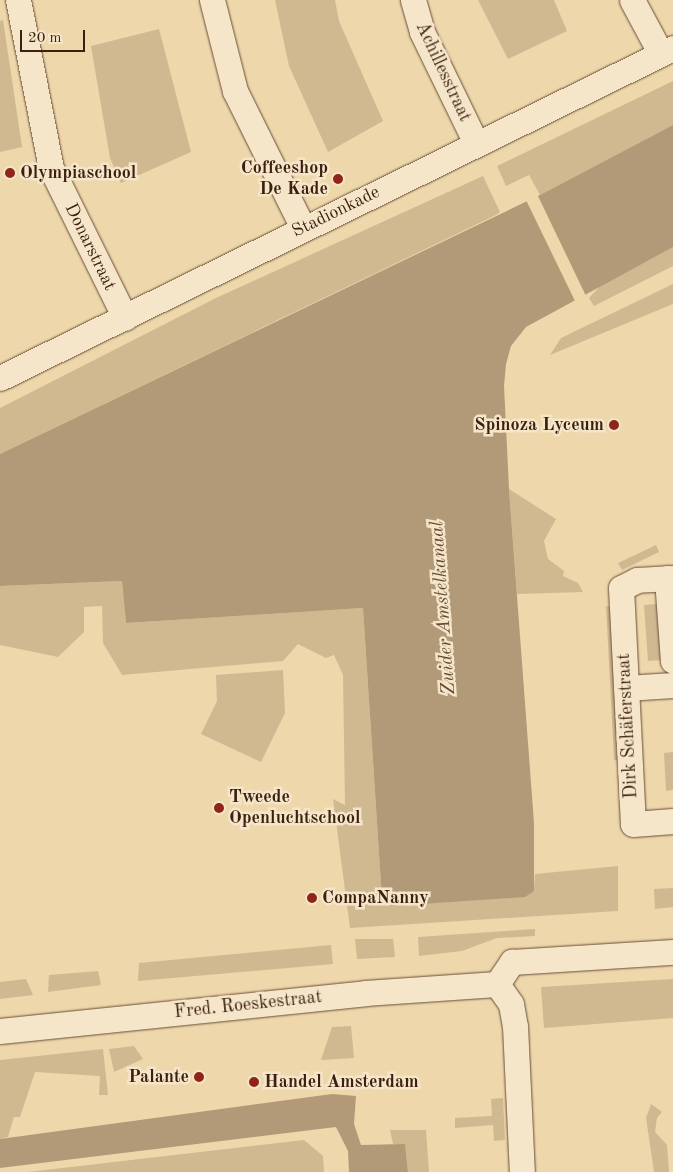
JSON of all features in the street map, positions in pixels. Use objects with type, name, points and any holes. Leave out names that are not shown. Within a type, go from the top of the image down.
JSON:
[{"type":"street","points":[[0,3],[13,0]]},
{"type":"street","name":"Donarstraat","points":[[18,0],[51,168],[125,318]]},
{"type":"street","points":[[212,0],[235,91],[302,228]]},
{"type":"street","name":"Achillesstraat","points":[[413,0],[422,32],[476,143]]},
{"type":"street","points":[[632,0],[667,51]]},
{"type":"street","name":"Stadionkade","points":[[0,378],[125,318],[302,228],[667,51]]},
{"type":"street","points":[[670,578],[673,661]]},
{"type":"street","name":"Dirk Schäferstraat","points":[[670,578],[637,580],[621,588],[633,824],[673,821]]},
{"type":"street","points":[[626,688],[673,685]]},
{"type":"street","points":[[522,1172],[515,1026],[511,1004],[497,984],[512,962],[673,952]]},
{"type":"street","name":"Fred. Roeskestraat","points":[[0,1031],[366,992],[497,984]]},
{"type":"shaded area","points":[[275,0],[335,0],[339,21],[383,121],[328,152],[289,66]]},
{"type":"shaded area","points":[[478,0],[554,0],[567,31],[508,59]]},
{"type":"shaded area","points":[[3,20],[22,147],[0,152],[0,21]]},
{"type":"shaded area","points":[[159,29],[191,152],[121,183],[110,158],[91,46]]},
{"type":"shaded area","points":[[673,81],[673,125],[540,195],[529,175],[506,186],[497,166]]},
{"type":"shaded area","points":[[483,176],[500,212],[496,215],[0,454],[0,408],[216,298]]},
{"type":"shaded area","points":[[673,247],[673,266],[594,306],[589,298],[601,285]]},
{"type":"shaded area","points":[[673,284],[673,304],[550,355],[561,338]]},
{"type":"shaded area","points":[[509,489],[556,519],[544,541],[548,559],[564,571],[563,576],[578,583],[583,592],[517,594]]},
{"type":"shaded area","points":[[656,545],[659,552],[622,570],[618,563]]},
{"type":"shaded area","points":[[122,581],[126,623],[363,608],[382,899],[534,891],[535,874],[618,866],[618,911],[350,928],[333,799],[345,805],[343,675],[334,655],[326,658],[298,644],[283,661],[122,675],[103,643],[102,606],[84,607],[84,632],[58,657],[0,645],[0,586]]},
{"type":"shaded area","points":[[657,604],[661,660],[648,661],[644,605]]},
{"type":"shaded area","points":[[606,606],[612,607],[622,760],[614,760]]},
{"type":"shaded area","points":[[283,670],[285,713],[261,762],[201,734],[217,701],[216,675]]},
{"type":"shaded area","points":[[673,752],[673,790],[666,791],[664,753]]},
{"type":"shaded area","points":[[673,888],[673,907],[655,909],[654,889]]},
{"type":"shaded area","points":[[535,929],[535,936],[497,938],[462,951],[419,956],[418,937]]},
{"type":"shaded area","points":[[355,939],[393,939],[395,957],[357,959]]},
{"type":"shaded area","points":[[331,945],[333,964],[138,981],[139,963]]},
{"type":"shaded area","points":[[98,971],[101,985],[48,992],[49,975]]},
{"type":"shaded area","points":[[26,979],[33,995],[0,999],[0,982]]},
{"type":"shaded area","points":[[673,979],[673,1018],[544,1028],[541,987]]},
{"type":"shaded area","points":[[351,1026],[354,1058],[321,1060],[332,1027]]},
{"type":"shaded area","points":[[134,1046],[143,1059],[114,1072],[109,1049]]},
{"type":"shaded area","points":[[103,1049],[108,1095],[99,1095],[100,1076],[35,1072],[20,1117],[14,1117],[8,1137],[0,1139],[0,1060]]},
{"type":"shaded area","points":[[503,1098],[505,1140],[494,1141],[493,1125],[455,1128],[455,1118],[492,1116],[491,1099]]},
{"type":"shaded area","points":[[651,1104],[662,1112],[657,1118],[655,1132],[667,1145],[669,1172],[654,1172],[646,1118]]},
{"type":"shaded area","points":[[390,1130],[426,1130],[429,1172],[408,1172],[405,1145],[393,1144]]},
{"type":"shaded area","points":[[304,1140],[323,1156],[324,1172],[28,1172]]},
{"type":"water","name":"Zuider Amstelkanaal","points":[[673,125],[673,247],[526,327],[511,346],[506,364],[504,386],[509,489],[534,823],[534,891],[525,897],[391,906],[382,899],[363,608],[126,623],[122,581],[0,586],[0,454],[540,195]]},
{"type":"water","points":[[332,1094],[356,1096],[354,1124],[361,1145],[405,1144],[408,1172],[349,1172],[348,1151],[336,1127],[0,1168],[0,1139]]},
{"type":"pier","points":[[537,194],[586,296],[575,301],[526,200]]},
{"type":"place","name":"Olympiaschool","points":[[10,173]]},
{"type":"place","name":"Coffeeshop De Kade","points":[[338,179]]},
{"type":"place","name":"Spinoza Lyceum","points":[[614,425]]},
{"type":"place","name":"Tweede Openluchtschool","points":[[219,808]]},
{"type":"place","name":"CompaNanny","points":[[312,898]]},
{"type":"place","name":"Palante","points":[[199,1077]]},
{"type":"place","name":"Handel Amsterdam","points":[[254,1082]]}]
